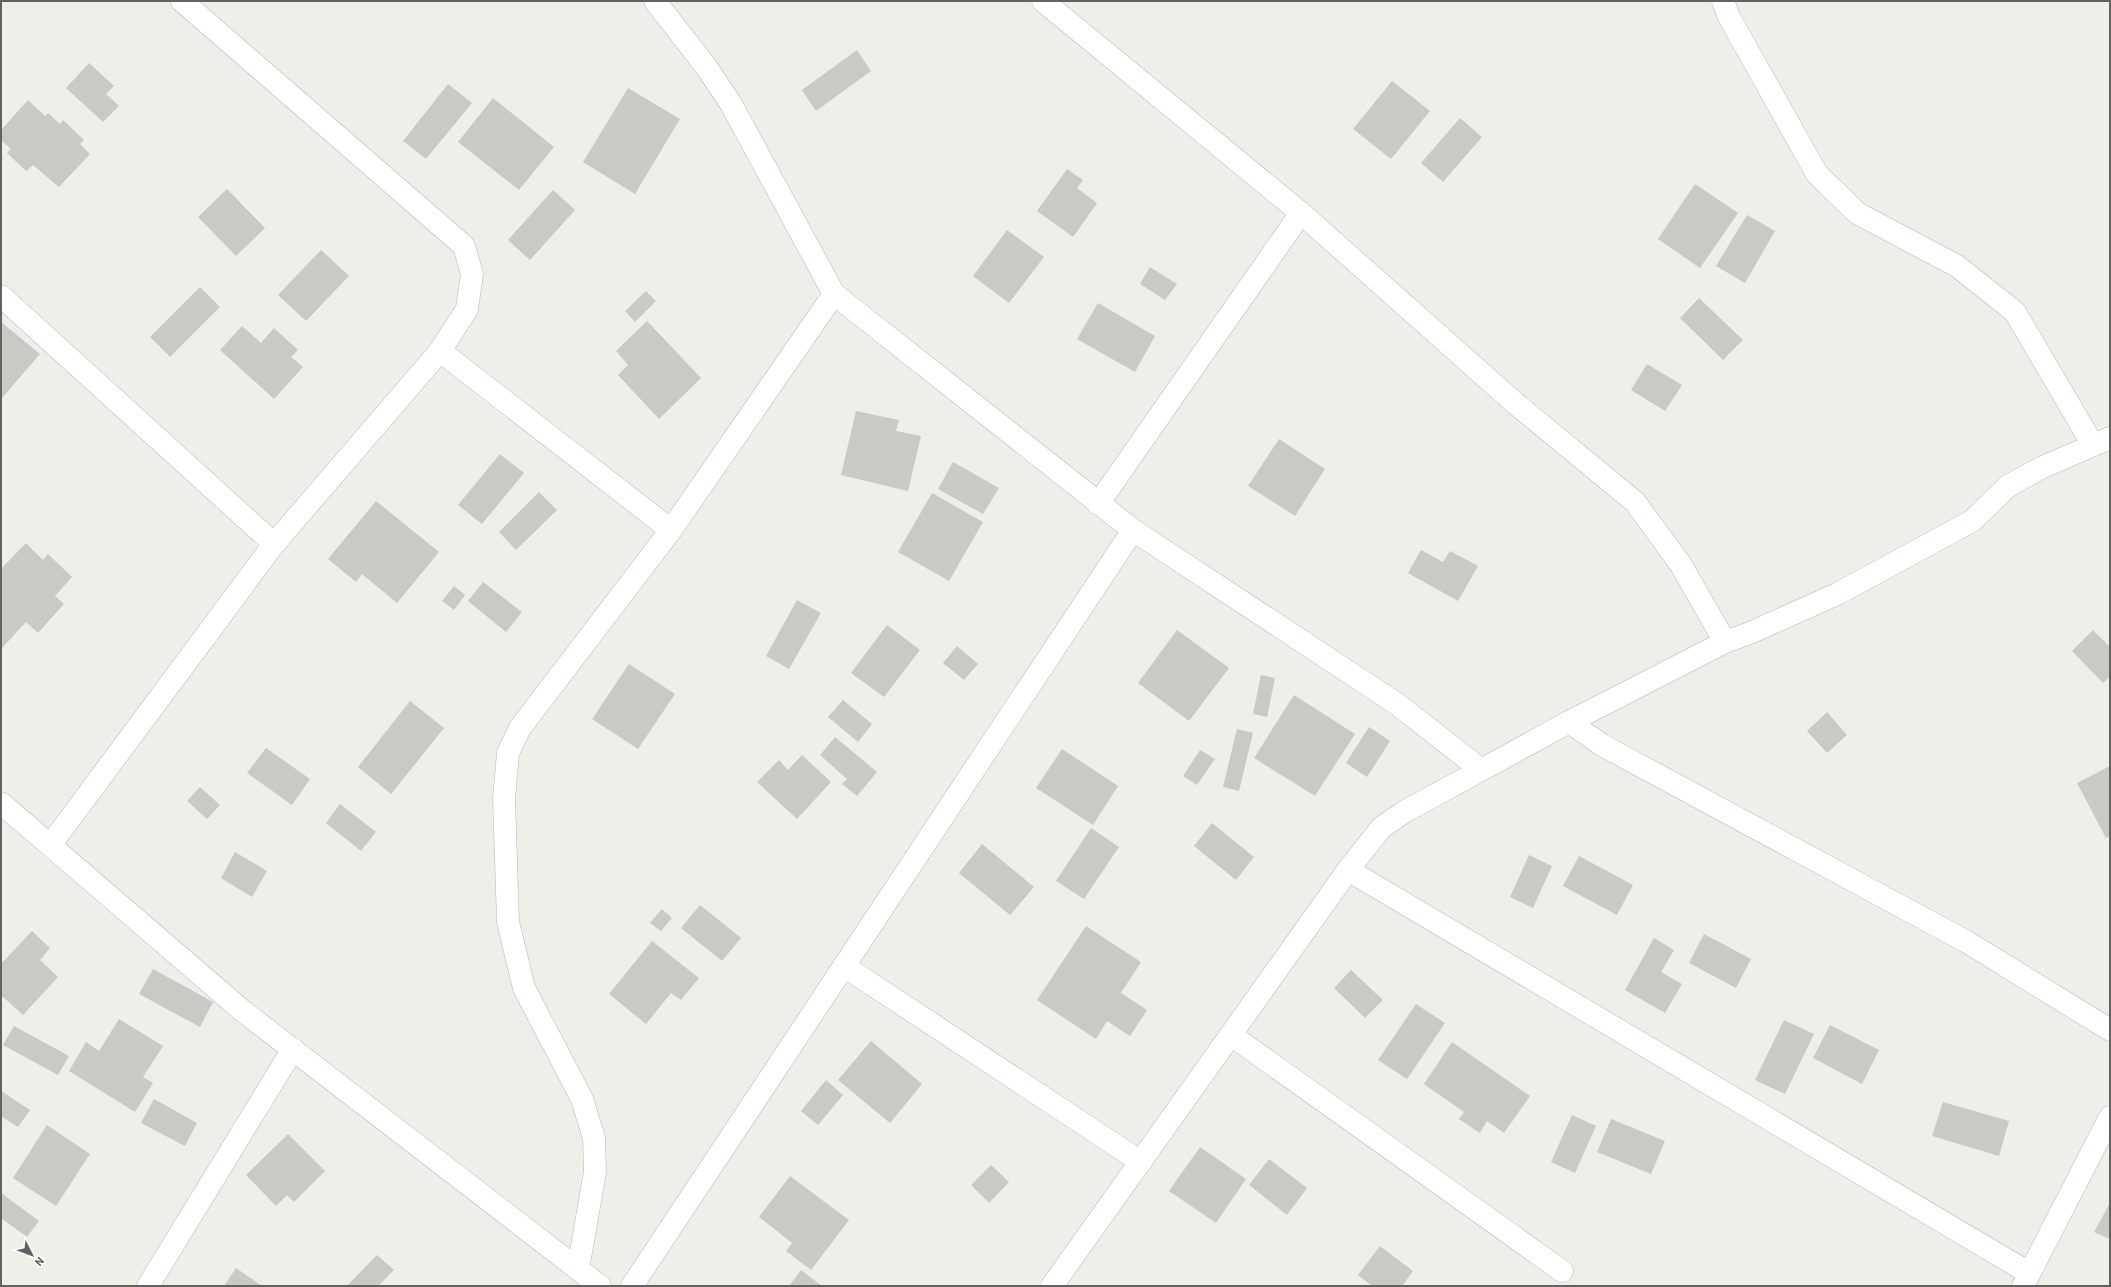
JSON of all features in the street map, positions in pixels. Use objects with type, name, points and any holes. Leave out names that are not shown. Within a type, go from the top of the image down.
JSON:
[{"type":"street","points":[[51,844],[274,544],[440,351],[467,309],[472,274],[464,246],[182,1]]},
{"type":"street","points":[[655,1],[707,68],[731,104],[834,294],[1098,504],[1133,530],[1397,704],[1480,768]]},
{"type":"street","points":[[1043,1],[1301,213],[1516,404],[1634,502],[1681,565],[1725,642]]},
{"type":"street","points":[[1052,1286],[1348,870],[1381,828],[1404,812],[1480,768],[1569,722],[1725,642],[1750,633],[1837,594],[1972,521],[2008,486],[2043,467],[2101,441],[2015,312],[1957,266],[1857,213],[1817,174],[1729,17],[1723,1]]},
{"type":"street","points":[[1098,504],[1301,213]]},
{"type":"street","points":[[578,1269],[595,1172],[594,1138],[582,1099],[524,988],[508,922],[504,799],[508,753],[520,728],[671,530],[834,294]]},
{"type":"street","points":[[1,296],[274,544]]},
{"type":"street","points":[[440,351],[671,530]]},
{"type":"street","points":[[632,1286],[1133,530]]},
{"type":"street","points":[[1569,722],[1602,745],[1967,942],[2110,1030]]},
{"type":"street","points":[[1,802],[244,1012],[600,1286]]},
{"type":"street","points":[[1348,870],[2026,1280],[2110,1117]]},
{"type":"street","points":[[844,966],[1141,1162]]},
{"type":"street","points":[[1231,1035],[1562,1271]]},
{"type":"street","points":[[148,1286],[293,1049]]},
{"type":"building","points":[[857,50],[871,71],[816,111],[802,90]]},
{"type":"building","points":[[89,63],[114,86],[106,94],[119,106],[103,122],[66,88]]},
{"type":"building","points":[[1392,81],[1430,111],[1391,159],[1353,129]]},
{"type":"building","points":[[448,84],[472,103],[426,159],[403,141]]},
{"type":"building","points":[[628,88],[680,119],[635,194],[583,162]]},
{"type":"building","points":[[493,98],[554,147],[519,190],[458,142]]},
{"type":"building","points":[[28,100],[45,116],[48,113],[60,124],[63,120],[84,140],[80,144],[90,154],[59,187],[33,165],[26,171],[7,153],[11,149],[1,140],[1,130]]},
{"type":"building","points":[[1460,118],[1482,137],[1443,182],[1421,163]]},
{"type":"building","points":[[1067,169],[1083,180],[1077,188],[1097,203],[1073,237],[1037,211]]},
{"type":"building","points":[[1695,184],[1738,213],[1700,268],[1658,239]]},
{"type":"building","points":[[227,189],[265,228],[236,256],[198,217]]},
{"type":"building","points":[[553,190],[575,210],[530,260],[508,240]]},
{"type":"building","points":[[1747,215],[1775,231],[1745,283],[1716,266]]},
{"type":"building","points":[[1007,230],[1044,257],[1009,303],[973,276]]},
{"type":"building","points":[[321,250],[349,276],[306,321],[278,295]]},
{"type":"building","points":[[1150,267],[1177,284],[1165,300],[1140,284]]},
{"type":"building","points":[[200,287],[220,307],[170,357],[150,337]]},
{"type":"building","points":[[646,291],[656,301],[635,322],[625,311]]},
{"type":"building","points":[[1699,298],[1743,340],[1723,360],[1680,318]]},
{"type":"building","points":[[1098,303],[1155,336],[1135,372],[1077,339]]},
{"type":"building","points":[[647,321],[701,378],[659,419],[618,375],[628,365],[616,351]]},
{"type":"building","points":[[1,322],[40,354],[1,399]]},
{"type":"building","points":[[242,326],[261,343],[274,328],[298,350],[291,357],[303,367],[274,399],[220,350]]},
{"type":"building","points":[[1647,364],[1682,385],[1665,411],[1631,390]]},
{"type":"building","points":[[856,411],[899,420],[896,431],[921,436],[908,491],[841,475]]},
{"type":"building","points":[[1279,439],[1325,469],[1295,516],[1248,486]]},
{"type":"building","points":[[500,454],[524,473],[482,524],[458,505]]},
{"type":"building","points":[[953,462],[999,488],[983,514],[938,489]]},
{"type":"building","points":[[539,492],[557,510],[516,550],[499,532]]},
{"type":"building","points":[[932,493],[983,522],[949,581],[898,552]]},
{"type":"building","points":[[376,501],[439,552],[397,603],[362,574],[356,582],[328,559]]},
{"type":"building","points":[[26,543],[43,560],[48,554],[72,577],[55,596],[64,604],[38,633],[26,622],[1,649],[1,569]]},
{"type":"building","points":[[1421,550],[1443,562],[1450,551],[1478,566],[1458,601],[1408,573]]},
{"type":"building","points":[[483,582],[522,612],[506,632],[468,601]]},
{"type":"building","points":[[454,586],[465,595],[454,610],[442,601]]},
{"type":"building","points":[[797,600],[821,613],[789,669],[766,656]]},
{"type":"building","points":[[887,625],[920,650],[884,697],[851,673]]},
{"type":"building","points":[[1177,630],[1229,668],[1189,721],[1138,683]]},
{"type":"building","points":[[2093,630],[2110,647],[2110,676],[2103,683],[2072,651]]},
{"type":"building","points":[[957,646],[978,664],[964,680],[943,663]]},
{"type":"building","points":[[629,664],[675,694],[638,749],[592,719]]},
{"type":"building","points":[[1261,675],[1275,678],[1267,717],[1253,714]]},
{"type":"building","points":[[1294,695],[1355,734],[1315,796],[1254,758]]},
{"type":"building","points":[[843,700],[872,724],[858,742],[828,717]]},
{"type":"building","points":[[410,701],[444,728],[391,794],[358,767]]},
{"type":"building","points":[[1827,712],[1847,735],[1827,753],[1807,731]]},
{"type":"building","points":[[1369,727],[1390,741],[1367,777],[1346,763]]},
{"type":"building","points":[[1237,729],[1253,733],[1239,791],[1223,787]]},
{"type":"building","points":[[835,737],[877,772],[857,796],[842,784],[847,779],[820,755]]},
{"type":"building","points":[[266,748],[310,779],[292,805],[247,773]]},
{"type":"building","points":[[1062,749],[1118,786],[1093,825],[1036,788]]},
{"type":"building","points":[[1200,750],[1215,759],[1197,785],[1183,776]]},
{"type":"building","points":[[802,755],[831,782],[797,819],[757,782],[779,760],[788,770]]},
{"type":"building","points":[[2110,766],[2110,836],[2106,838],[2077,783]]},
{"type":"building","points":[[200,787],[220,805],[207,819],[187,801]]},
{"type":"building","points":[[340,804],[376,832],[361,851],[326,823]]},
{"type":"building","points":[[1212,823],[1254,857],[1236,880],[1194,846]]},
{"type":"building","points":[[1091,828],[1119,847],[1084,899],[1056,881]]},
{"type":"building","points":[[982,844],[1034,887],[1010,915],[959,873]]},
{"type":"building","points":[[235,852],[267,871],[252,897],[221,878]]},
{"type":"building","points":[[1529,855],[1552,866],[1533,908],[1510,897]]},
{"type":"building","points":[[1579,856],[1633,885],[1617,915],[1563,886]]},
{"type":"building","points":[[700,905],[741,938],[722,961],[681,928]]},
{"type":"building","points":[[662,909],[672,918],[661,931],[650,923]]},
{"type":"building","points":[[1086,926],[1141,962],[1121,993],[1147,1010],[1130,1036],[1107,1021],[1096,1039],[1037,1000]]},
{"type":"building","points":[[32,931],[50,948],[40,960],[58,977],[23,1015],[1,995],[1,964]]},
{"type":"building","points":[[1704,934],[1751,959],[1736,988],[1689,963]]},
{"type":"building","points":[[1654,938],[1674,950],[1661,972],[1682,984],[1665,1013],[1625,990]]},
{"type":"building","points":[[652,941],[699,978],[681,1000],[671,993],[646,1024],[609,994]]},
{"type":"building","points":[[153,969],[213,1002],[200,1027],[139,994]]},
{"type":"building","points":[[1351,970],[1383,1000],[1365,1018],[1334,988]]},
{"type":"building","points":[[1416,1004],[1445,1023],[1407,1079],[1378,1060]]},
{"type":"building","points":[[119,1019],[163,1046],[143,1077],[153,1083],[135,1112],[69,1071],[86,1042],[99,1051]]},
{"type":"building","points":[[1784,1020],[1814,1034],[1785,1094],[1755,1080]]},
{"type":"building","points":[[1830,1025],[1879,1050],[1862,1084],[1813,1058]]},
{"type":"building","points":[[14,1026],[69,1056],[58,1075],[3,1045]]},
{"type":"building","points":[[871,1041],[922,1084],[890,1123],[838,1080]]},
{"type":"building","points":[[1452,1042],[1530,1096],[1504,1133],[1487,1121],[1480,1133],[1459,1119],[1464,1112],[1424,1084]]},
{"type":"building","points":[[826,1080],[843,1095],[818,1125],[801,1111]]},
{"type":"building","points":[[1,1091],[30,1110],[18,1127],[1,1116]]},
{"type":"building","points":[[154,1099],[197,1123],[185,1146],[141,1123]]},
{"type":"building","points":[[1943,1102],[2009,1121],[1999,1156],[1932,1136]]},
{"type":"building","points":[[1572,1115],[1596,1126],[1575,1173],[1551,1162]]},
{"type":"building","points":[[1611,1119],[1665,1141],[1651,1174],[1597,1152]]},
{"type":"building","points":[[47,1125],[90,1154],[56,1206],[13,1178]]},
{"type":"building","points":[[288,1134],[325,1171],[294,1202],[287,1195],[276,1206],[246,1175]]},
{"type":"building","points":[[1200,1147],[1246,1179],[1216,1223],[1169,1191]]},
{"type":"building","points":[[1269,1159],[1307,1188],[1287,1215],[1249,1185]]},
{"type":"building","points":[[991,1165],[1009,1182],[989,1203],[971,1185]]},
{"type":"building","points":[[790,1176],[849,1220],[811,1270],[786,1251],[792,1243],[759,1217]]},
{"type":"building","points":[[1,1193],[39,1221],[27,1237],[1,1218]]},
{"type":"building","points":[[2110,1203],[2110,1239],[2094,1232]]},
{"type":"building","points":[[1380,1246],[1413,1271],[1402,1286],[1372,1286],[1358,1275]]},
{"type":"building","points":[[377,1255],[394,1270],[378,1286],[347,1286]]},
{"type":"building","points":[[236,1268],[262,1286],[224,1286]]},
{"type":"building","points":[[801,1270],[822,1286],[789,1286]]}]
